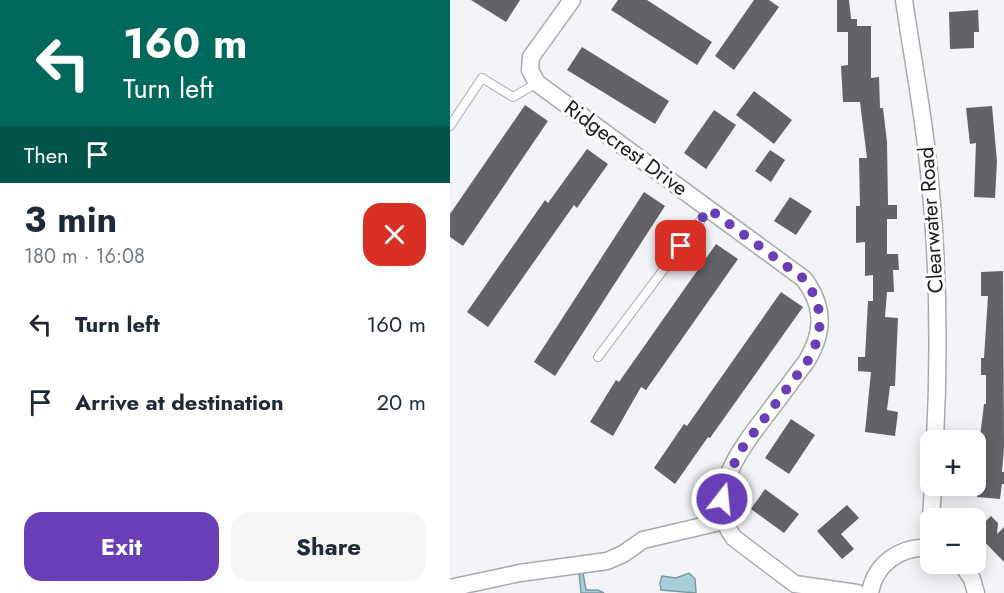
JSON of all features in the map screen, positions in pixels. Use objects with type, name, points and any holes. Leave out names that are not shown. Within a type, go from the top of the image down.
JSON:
[{"type":"street","points":[[537,83],[530,70],[531,57],[572,0]]},
{"type":"street","name":"Clearwater Road","points":[[904,0],[926,145],[936,266],[939,366],[936,430]]},
{"type":"street","name":"Ridgecrest Drive","points":[[537,83],[804,279],[814,294],[820,318],[819,338],[807,362],[736,458],[722,499],[724,522]]},
{"type":"street","points":[[450,588],[520,573],[607,561],[623,554],[643,540],[724,522],[734,538],[795,584],[857,593]]},
{"type":"street","points":[[870,593],[877,573],[893,556],[907,550],[920,549]]},
{"type":"street","points":[[969,574],[976,593]]},
{"type":"lane","points":[[450,126],[482,78],[513,97],[537,83]]},
{"type":"lane","points":[[598,357],[709,209]]},
{"type":"water","points":[[579,572],[583,573],[586,590],[598,590],[604,593],[581,593]]},
{"type":"water","points":[[689,573],[695,579],[696,593],[661,590],[662,576],[676,578]]},
{"type":"building","points":[[471,0],[520,0],[506,22]]},
{"type":"building","points":[[618,0],[647,0],[712,42],[697,65],[611,10]]},
{"type":"building","points":[[754,0],[769,0],[779,7],[734,70],[715,56]]},
{"type":"building","points":[[837,0],[849,0],[851,19],[857,19],[857,26],[871,26],[871,78],[879,77],[880,108],[883,108],[887,142],[888,205],[897,205],[897,219],[887,219],[887,254],[898,254],[899,270],[893,270],[894,292],[887,292],[885,317],[898,318],[895,386],[890,386],[887,410],[898,412],[895,436],[865,432],[871,372],[858,371],[858,357],[865,357],[868,301],[873,301],[873,275],[865,276],[865,242],[856,243],[856,206],[860,206],[859,158],[867,158],[860,102],[843,102],[841,66],[848,65],[848,32],[837,32]]},
{"type":"building","points":[[978,10],[979,32],[974,32],[974,48],[950,49],[949,12]]},
{"type":"building","points":[[582,47],[669,101],[655,124],[567,70]]},
{"type":"building","points":[[754,91],[792,120],[774,144],[736,115]]},
{"type":"building","points":[[525,105],[548,121],[463,246],[450,237],[450,214]]},
{"type":"building","points":[[992,106],[997,161],[995,198],[974,197],[976,143],[970,144],[966,108]]},
{"type":"building","points":[[714,110],[736,125],[706,169],[684,153]]},
{"type":"building","points":[[587,149],[608,164],[577,208],[574,205],[488,327],[467,312],[545,200],[548,203]]},
{"type":"building","points":[[770,150],[785,160],[771,182],[755,171]]},
{"type":"building","points":[[644,192],[665,206],[555,376],[534,362]]},
{"type":"building","points":[[790,197],[812,211],[796,235],[774,221]]},
{"type":"building","points":[[716,244],[738,259],[646,390],[641,387],[613,436],[590,422],[616,380],[619,382]]},
{"type":"building","points":[[1003,271],[1004,447],[1002,472],[1004,472],[1004,484],[1002,484],[1000,499],[977,497],[986,496],[986,430],[981,430],[984,404],[986,404],[986,375],[981,375],[981,358],[984,358],[988,296],[981,296],[981,272]]},
{"type":"building","points":[[781,292],[803,307],[675,484],[654,468],[684,424],[687,426]]},
{"type":"building","points":[[791,419],[815,435],[789,474],[765,458]]},
{"type":"building","points":[[765,489],[799,514],[784,533],[751,509]]},
{"type":"building","points":[[847,505],[859,518],[841,534],[854,549],[842,559],[817,531]]},
{"type":"building","points":[[991,516],[998,523],[997,534],[1004,527],[1004,562],[986,543],[986,521]]},
{"type":"route","points":[[681,246],[709,209],[804,279],[817,300],[819,310],[819,338],[814,349],[807,362],[740,451],[726,482],[722,499]]}]
